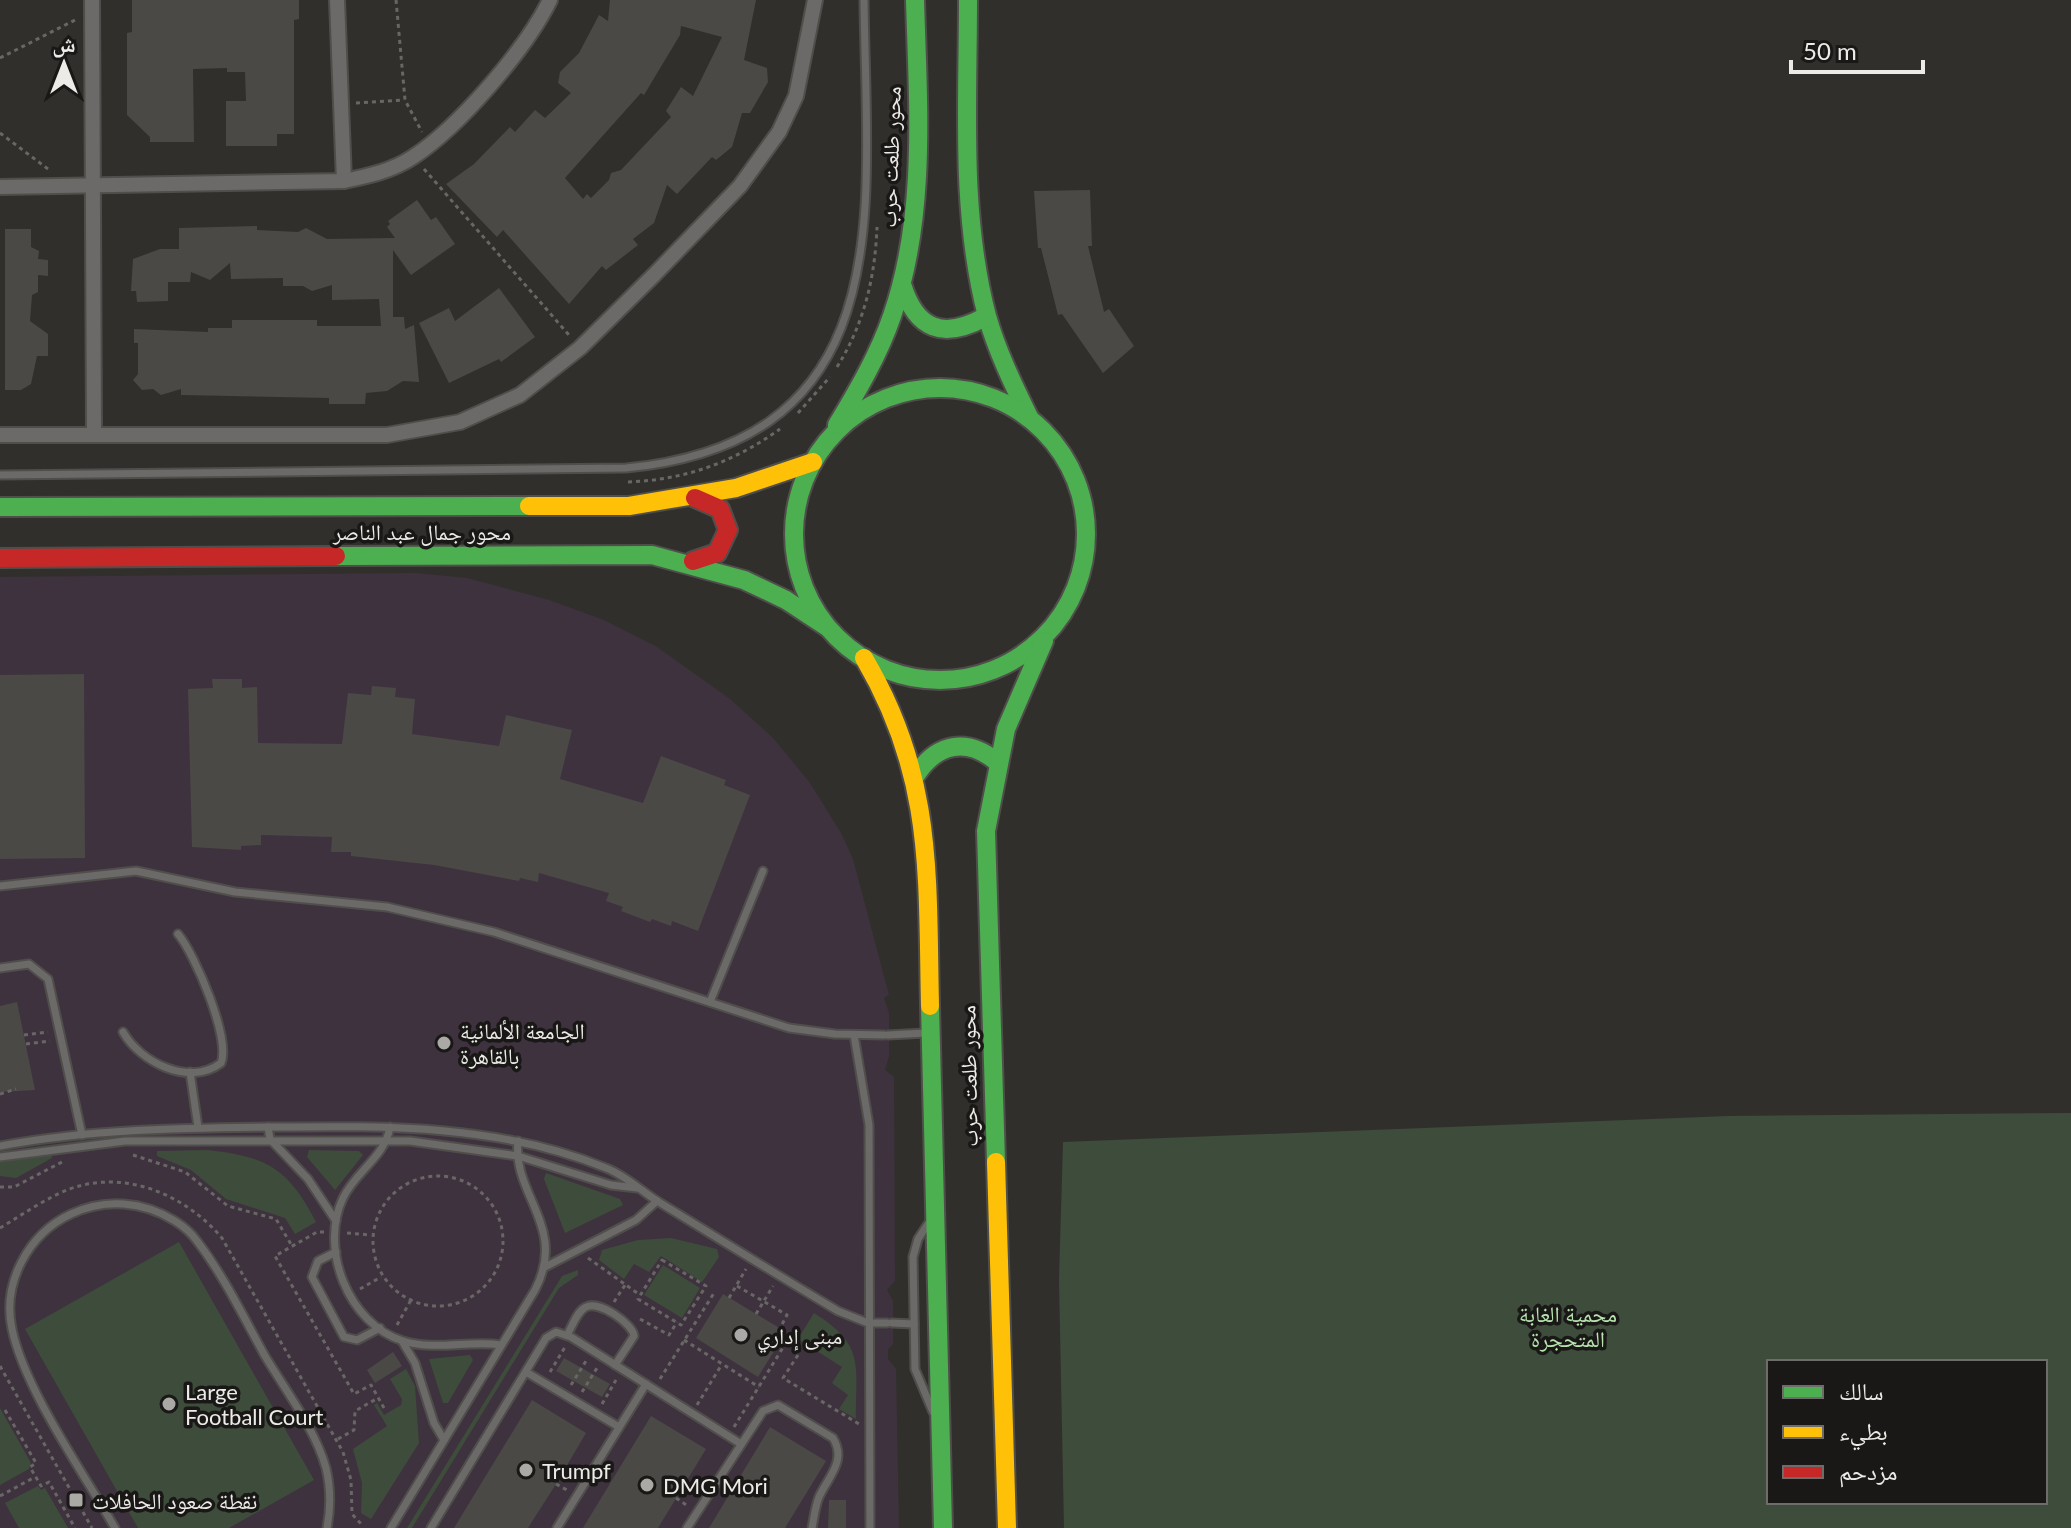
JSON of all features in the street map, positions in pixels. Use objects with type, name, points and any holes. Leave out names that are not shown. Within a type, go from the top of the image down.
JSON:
[{"type":"main road","name":"محور طلعت حرب","points":[[828,440],[881,344],[902,284],[917,193],[915,0]]},
{"type":"main road","points":[[968,0],[971,227],[985,317],[1004,370],[1030,419]]},
{"type":"main road","points":[[902,284],[906,302],[917,318],[933,328],[951,331],[969,328],[985,317]]},
{"type":"main road","points":[[920,390],[968,391],[990,397],[1030,419],[1048,435],[1068,464],[1082,497],[1086,521],[1084,557],[1075,592],[1047,633],[1007,664],[958,679],[909,676],[864,658],[827,627],[803,585],[794,537],[802,487],[813,462],[828,440],[870,406],[920,390]]},
{"type":"main road","name":"محور جمال عبد الناصر","points":[[0,507],[598,507],[690,498],[762,481],[813,462]]},
{"type":"main road","points":[[689,561],[714,556],[724,545],[728,530],[720,509],[707,501],[690,498]]},
{"type":"main road","name":"محور جمال عبد الناصر","points":[[0,558],[625,554],[689,561],[757,583],[827,627]]},
{"type":"main road","name":"محور طلعت حرب","points":[[1007,1528],[986,831],[997,762],[1018,696],[1047,633]]},
{"type":"main road","name":"محور طلعت حرب","points":[[864,658],[892,708],[916,775],[926,838],[943,1528]]},
{"type":"main road","points":[[916,775],[927,758],[953,745],[973,746],[997,762]]},
{"type":"street","points":[[337,0],[344,181]]},
{"type":"street","points":[[0,187],[344,181],[387,171],[428,145],[505,65],[550,0]]},
{"type":"street","points":[[0,435],[362,435],[423,431],[493,410],[520,395],[580,348],[758,164],[796,96],[815,0]]},
{"type":"street","points":[[91,6],[94,434]]},
{"type":"lane","points":[[0,475],[626,468],[702,454],[750,432],[792,401],[821,366],[844,323],[858,279],[865,231],[864,0]]},
{"type":"lane","points":[[0,886],[136,871],[235,892],[387,907],[494,932],[789,1028],[854,1035],[931,1033]]},
{"type":"lane","points":[[710,1002],[763,871]]},
{"type":"lane","points":[[123,1032],[145,1058],[190,1072],[216,1066],[224,1054],[201,969],[178,934]]},
{"type":"lane","points":[[0,968],[29,964],[45,973],[83,1144]]},
{"type":"lane","points":[[854,1035],[869,1117],[870,1528]]},
{"type":"lane","points":[[190,1072],[198,1127]]},
{"type":"lane","points":[[0,1146],[82,1132],[198,1127],[390,1127],[473,1133],[518,1141],[608,1168],[845,1316],[868,1323],[914,1324]]},
{"type":"lane","points":[[268,1127],[270,1139],[308,1179],[336,1221]]},
{"type":"lane","points":[[390,1127],[387,1140],[347,1190],[336,1221],[336,1252],[350,1295],[380,1328],[402,1341],[501,1345]]},
{"type":"lane","points":[[0,1157],[83,1144],[270,1139],[387,1140],[448,1144],[518,1156],[611,1185],[637,1188]]},
{"type":"lane","points":[[518,1141],[518,1156],[541,1224],[545,1267]]},
{"type":"lane","points":[[391,1528],[545,1267],[576,1248],[636,1220],[657,1201]]},
{"type":"lane","points":[[115,1528],[32,1383],[11,1327],[10,1302],[14,1278],[24,1255],[40,1235],[59,1219],[82,1209],[106,1204],[131,1204],[155,1211],[177,1223],[196,1239],[318,1446],[330,1488],[327,1528]]},
{"type":"lane","points":[[935,1217],[922,1231],[915,1248],[914,1324],[919,1385],[940,1421]]},
{"type":"lane","points":[[336,1252],[318,1261],[312,1277],[344,1337],[357,1340],[380,1328]]},
{"type":"lane","points":[[569,1336],[582,1311],[591,1306],[601,1308],[633,1328],[634,1336],[619,1368]]},
{"type":"lane","points":[[431,1528],[546,1338],[556,1332],[569,1336],[741,1444]]},
{"type":"lane","points":[[402,1341],[415,1363],[434,1423],[444,1440]]},
{"type":"lane","points":[[526,1372],[619,1427]]},
{"type":"lane","points":[[557,1528],[619,1427],[650,1387]]},
{"type":"lane","points":[[687,1528],[763,1411],[778,1405],[833,1438],[839,1459],[820,1495],[812,1528]]},
{"type":"path","points":[[396,0],[405,100],[428,145]]},
{"type":"path","points":[[0,58],[91,6]]},
{"type":"path","points":[[340,104],[405,100]]},
{"type":"path","points":[[0,133],[69,186]]},
{"type":"path","points":[[413,157],[580,348]]},
{"type":"path","points":[[791,419],[833,374],[857,331],[871,284],[877,220]]},
{"type":"path","points":[[620,482],[670,478],[706,469],[740,454],[782,428]]},
{"type":"path","points":[[24,1035],[60,1031]]},
{"type":"path","points":[[26,1044],[62,1040]]},
{"type":"path","points":[[0,1094],[16,1089]]},
{"type":"path","points":[[124,1154],[171,1165],[198,1180],[228,1206],[276,1219],[292,1246]]},
{"type":"path","points":[[0,1187],[14,1187],[68,1160]]},
{"type":"path","points":[[434,1176],[460,1180],[482,1194],[502,1227],[502,1253],[492,1277],[462,1302],[436,1306],[411,1300],[382,1276],[374,1256],[373,1235],[381,1210],[397,1190],[434,1176]]},
{"type":"path","points":[[0,1228],[61,1193],[94,1184],[149,1187],[184,1203],[222,1238],[337,1440],[350,1472],[352,1514],[362,1525]]},
{"type":"path","points":[[576,1248],[640,1295]]},
{"type":"path","points":[[729,1298],[752,1259]]},
{"type":"path","points":[[662,1260],[706,1286],[681,1325],[638,1299],[640,1295],[662,1260]]},
{"type":"path","points":[[350,1295],[382,1276]]},
{"type":"path","points":[[756,1314],[779,1276]]},
{"type":"path","points":[[618,1296],[626,1285]]},
{"type":"path","points":[[737,1286],[787,1315],[780,1328]]},
{"type":"path","points":[[650,1387],[714,1293]]},
{"type":"path","points":[[391,1335],[411,1300]]},
{"type":"path","points":[[633,1328],[639,1318],[669,1335],[677,1322]]},
{"type":"path","points":[[543,1383],[569,1336]]},
{"type":"path","points":[[684,1340],[759,1387]]},
{"type":"path","points":[[728,1435],[787,1341]]},
{"type":"path","points":[[565,1395],[592,1351]]},
{"type":"path","points":[[798,1355],[783,1378],[853,1423]]},
{"type":"path","points":[[576,1402],[603,1357]]},
{"type":"path","points":[[707,1389],[722,1364]]},
{"type":"path","points":[[0,1366],[92,1528]]},
{"type":"path","points":[[596,1414],[619,1368]]},
{"type":"path","points":[[337,1440],[354,1430],[355,1411],[378,1398]]},
{"type":"path","points":[[5,1410],[36,1463],[30,1467],[41,1486],[49,1482],[75,1528]]},
{"type":"path","points":[[0,1496],[36,1477]]},
{"type":"shaded area","name":"الجامعة الألمانية بالقاهرة","points":[[415,573],[467,578],[549,600],[604,620],[657,647],[730,699],[773,738],[810,783],[841,833],[853,859],[889,995],[884,998],[889,1013],[889,1056],[885,1070],[894,1077],[895,1281],[887,1290],[893,1301],[893,1344],[888,1349],[888,1359],[896,1369],[899,1528],[0,1528],[0,577]]},
{"type":"green space","name":"محمية الغابة المتحجرة","points":[[2071,1113],[2071,1528],[1064,1528],[1059,1280],[1063,1142],[1729,1116]]},
{"type":"green space","points":[[208,1150],[246,1157],[274,1168],[296,1189],[316,1222],[295,1234],[285,1218],[226,1199],[191,1170],[157,1156],[157,1151]]},
{"type":"green space","points":[[309,1150],[359,1151],[363,1155],[335,1190],[307,1157]]},
{"type":"green space","points":[[51,1153],[52,1158],[16,1178],[0,1176],[0,1162]]},
{"type":"green space","points":[[546,1173],[620,1199],[623,1205],[565,1233],[544,1179]]},
{"type":"green space","points":[[671,1238],[717,1249],[719,1257],[702,1282],[661,1256],[649,1272],[634,1264],[624,1279],[599,1260],[602,1250],[638,1240]]},
{"type":"green space","name":"Large Football Court","points":[[179,1242],[314,1480],[229,1528],[138,1528],[25,1329]]},
{"type":"green space","points":[[663,1265],[700,1288],[682,1318],[644,1295]]},
{"type":"green space","points":[[578,1270],[578,1275],[559,1288],[412,1528],[407,1528],[562,1276]]},
{"type":"green space","points":[[814,1313],[842,1335],[850,1346],[856,1370],[856,1419],[839,1409],[848,1395],[832,1383],[842,1367],[798,1339]]},
{"type":"green space","points":[[470,1355],[473,1360],[448,1403],[443,1403],[429,1359]]},
{"type":"green space","points":[[406,1369],[415,1386],[419,1443],[371,1519],[361,1513],[362,1483],[353,1449],[387,1426],[374,1405],[377,1403],[384,1415],[401,1405],[402,1399],[390,1379]]},
{"type":"green space","points":[[0,1408],[31,1463],[29,1469],[0,1485]]},
{"type":"green space","points":[[38,1486],[41,1490],[45,1488],[68,1528],[19,1528],[5,1503]]},
{"type":"building","points":[[132,0],[299,0],[299,19],[294,20],[294,134],[277,134],[277,146],[226,146],[226,101],[246,101],[245,72],[227,72],[227,68],[193,69],[194,142],[150,142],[150,137],[127,115],[127,33],[132,32]]},
{"type":"building","points":[[610,0],[756,0],[744,60],[767,68],[768,82],[750,113],[742,113],[732,147],[716,160],[712,157],[677,194],[667,185],[654,223],[633,239],[638,245],[606,270],[602,266],[569,304],[503,230],[497,237],[446,184],[474,164],[510,127],[515,132],[535,110],[545,118],[571,93],[558,83],[560,72],[579,53],[599,15],[608,21]],"holes":[[[681,26],[722,37],[693,96],[681,87],[666,111],[671,117],[621,170],[611,173],[609,180],[591,198],[587,194],[583,199],[565,178],[641,93],[644,95],[680,35]]]},
{"type":"building","points":[[1090,190],[1092,246],[1088,246],[1104,312],[1109,309],[1134,346],[1103,373],[1062,314],[1058,315],[1041,248],[1038,248],[1034,191]]},
{"type":"building","points":[[417,200],[431,220],[436,217],[455,244],[411,275],[393,250],[393,317],[404,317],[405,329],[414,325],[419,382],[403,381],[387,391],[366,393],[365,404],[329,404],[329,398],[181,395],[181,389],[161,395],[153,389],[142,390],[133,380],[138,374],[138,343],[134,343],[134,329],[208,332],[208,328],[232,328],[232,320],[317,320],[317,326],[381,326],[379,299],[332,300],[332,285],[312,291],[303,286],[283,286],[283,278],[231,279],[230,263],[210,280],[191,272],[190,282],[168,282],[168,301],[137,302],[136,291],[131,291],[133,259],[160,249],[179,249],[179,228],[257,226],[257,230],[298,232],[306,228],[327,239],[395,238],[387,227],[390,224],[388,221]]},
{"type":"building","points":[[5,229],[31,229],[31,247],[39,251],[38,259],[48,260],[48,276],[38,275],[38,292],[32,295],[30,321],[48,334],[48,356],[37,356],[31,384],[21,390],[5,390]]},
{"type":"building","points":[[499,288],[535,337],[501,362],[499,359],[449,383],[419,323],[449,308],[455,321]]},
{"type":"building","points":[[84,674],[85,858],[0,859],[0,675]]},
{"type":"building","points":[[212,679],[242,679],[242,688],[257,687],[258,743],[342,744],[348,693],[371,695],[372,686],[396,688],[395,697],[415,699],[412,734],[499,746],[506,715],[572,730],[560,779],[643,803],[661,756],[726,780],[724,785],[750,795],[698,931],[672,921],[671,926],[652,919],[650,922],[621,911],[623,907],[606,901],[609,893],[539,873],[538,882],[520,878],[519,881],[434,865],[351,856],[351,852],[331,852],[332,837],[261,835],[261,845],[241,846],[241,850],[192,847],[188,689],[213,688]]},
{"type":"building","points":[[17,1002],[35,1090],[0,1092],[0,1006]]},
{"type":"building","name":"مبنى إداري","points":[[723,1294],[786,1332],[758,1377],[696,1338]]},
{"type":"building","points":[[393,1352],[402,1366],[375,1383],[367,1370]]},
{"type":"building","points":[[564,1358],[610,1384],[602,1397],[556,1371]]},
{"type":"building","name":"Trumpf","points":[[532,1400],[586,1433],[556,1484],[528,1528],[454,1528]]},
{"type":"building","name":"DMG Mori","points":[[651,1416],[706,1449],[658,1528],[583,1528]]},
{"type":"building","points":[[770,1427],[826,1461],[785,1528],[709,1528]]},
{"type":"building","points":[[829,1500],[846,1500],[846,1528],[828,1528]]},
{"type":"traffic: fast","points":[[837,425],[868,372],[887,330],[911,238],[918,160],[915,0]]},
{"type":"traffic: fast","points":[[968,0],[967,159],[978,277],[991,329],[1029,417]]},
{"type":"traffic: fast","points":[[902,284],[915,312],[933,326],[956,328],[985,317]]},
{"type":"traffic: fast","points":[[940,388],[968,391],[996,399],[1021,413],[1043,431],[1061,453],[1075,478],[1083,506],[1086,534],[1083,562],[1075,590],[1061,615],[1043,637],[1021,655],[996,669],[968,677],[940,680],[912,677],[884,669],[859,655],[837,637],[819,615],[805,590],[797,562],[794,534],[797,506],[805,478],[819,453],[837,431],[859,413],[884,399],[912,391],[940,388]]},
{"type":"traffic: fast","points":[[0,507],[529,506]]},
{"type":"traffic: fast","points":[[336,556],[652,555],[744,580],[786,600],[827,627]]},
{"type":"traffic: fast","points":[[996,1162],[986,831],[1006,729],[1044,641]]},
{"type":"traffic: fast","points":[[916,775],[933,756],[953,747],[975,749],[997,762]]},
{"type":"traffic: fast","points":[[930,1006],[943,1528]]},
{"type":"traffic: slow","points":[[529,506],[629,506],[736,488],[813,462]]},
{"type":"traffic: slow","points":[[864,658],[887,702],[915,786],[926,869],[930,1006]]},
{"type":"traffic: slow","points":[[996,1162],[1007,1528]]},
{"type":"traffic: jam","points":[[693,561],[717,553],[728,530],[720,509],[695,498]]},
{"type":"traffic: jam","points":[[0,558],[336,556]]},
{"type":"place","name":"الجامعة الألمانية بالقاهرة","points":[[444,1043]]},
{"type":"place","name":"مبنى إداري","points":[[741,1335]]},
{"type":"place","name":"Large Football Court","points":[[169,1404]]},
{"type":"place","name":"Trumpf","points":[[526,1470]]},
{"type":"place","name":"DMG Mori","points":[[647,1485]]},
{"type":"place","name":"نقطة صعود الحافلات","points":[[76,1500]]}]
